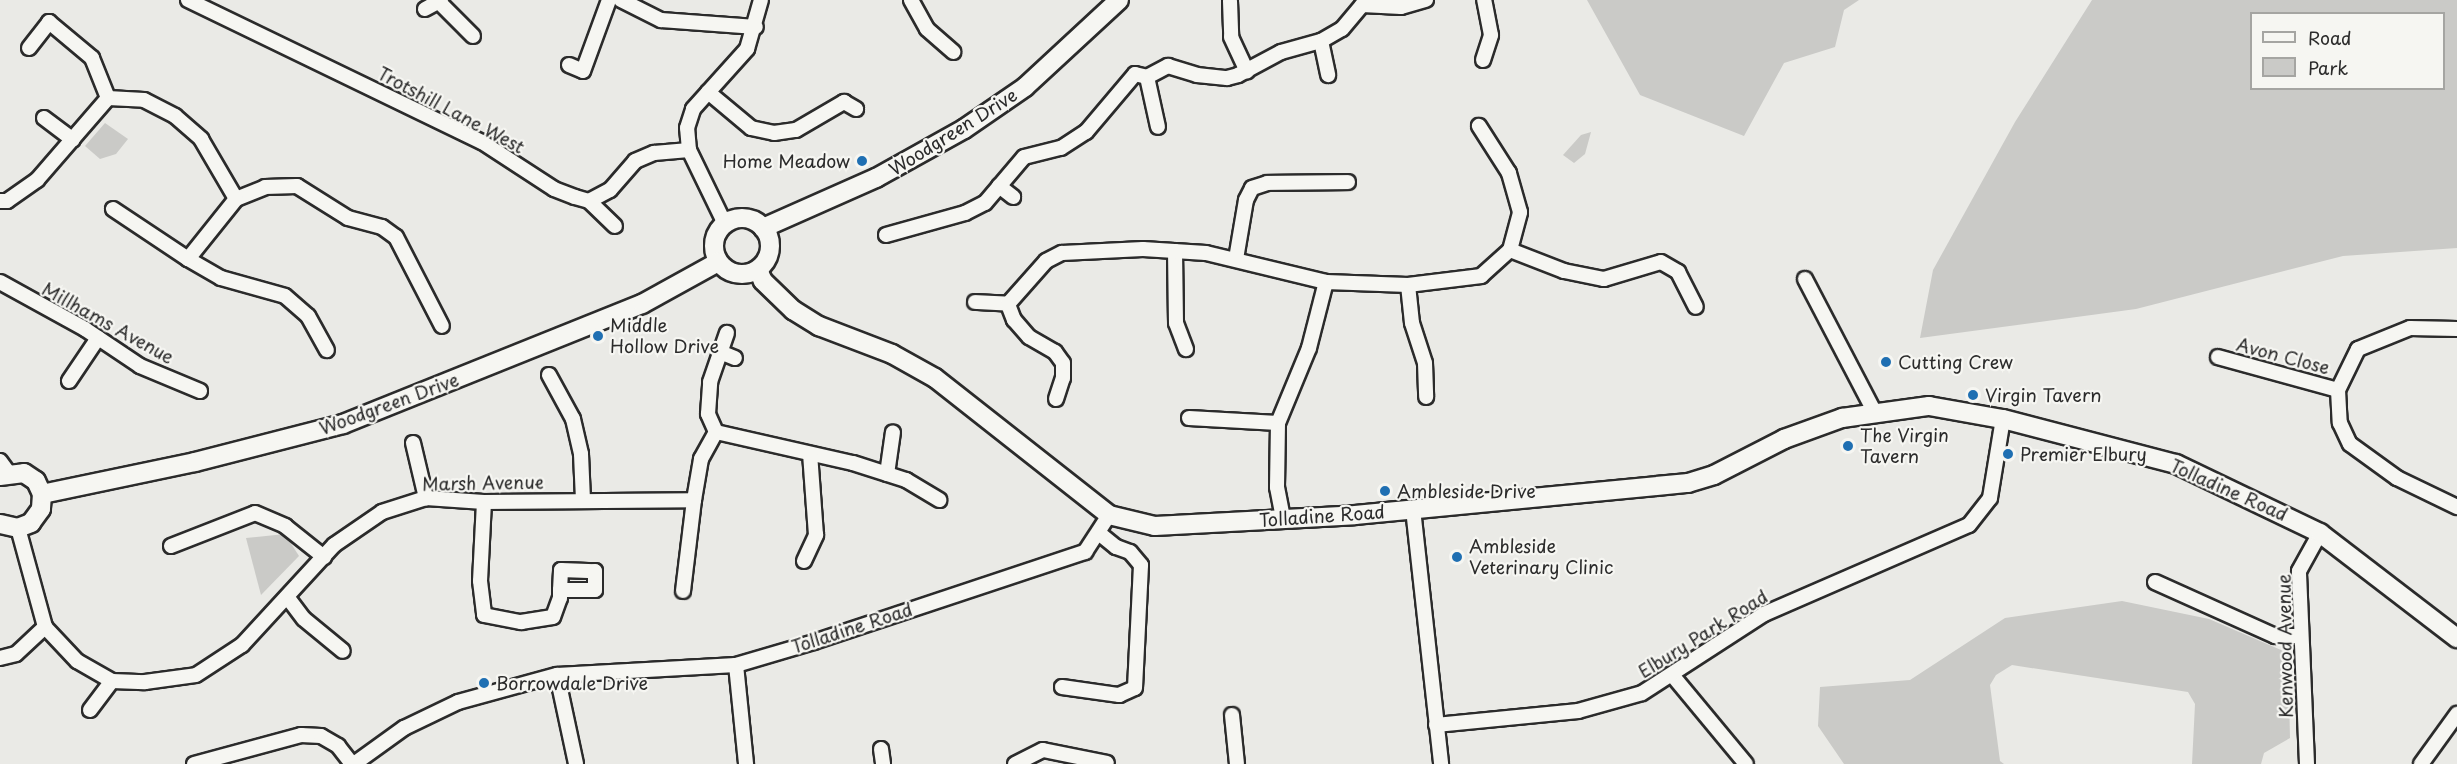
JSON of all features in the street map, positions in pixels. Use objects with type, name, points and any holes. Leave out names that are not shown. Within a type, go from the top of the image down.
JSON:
[{"type":"main road","name":"Woodgreen Drive","points":[[763,228],[876,178],[964,129],[1025,87],[1119,0]]},
{"type":"main road","points":[[735,219],[751,220],[763,228],[770,241],[769,255],[758,270],[746,274],[729,272],[718,262],[714,250],[716,235],[725,224],[735,219]]},
{"type":"main road","name":"Woodgreen Drive","points":[[42,494],[195,462],[343,424],[642,304],[718,262]]},
{"type":"main road","points":[[758,270],[763,281],[793,310],[819,327],[892,354],[935,378],[1109,515]]},
{"type":"main road","name":"Tolladine Road","points":[[1109,515],[1155,526],[1413,509],[1688,483],[1714,475],[1784,439],[1874,411],[1929,406],[2003,418],[2176,464],[2320,533],[2457,638]]},
{"type":"main road","points":[[3,470],[24,473],[36,481],[42,494],[41,509],[31,523],[9,526]]},
{"type":"street","name":"Trotshill Lane West","points":[[188,0],[482,142],[554,189],[589,201]]},
{"type":"street","points":[[569,64],[584,71],[609,0]]},
{"type":"street","points":[[621,0],[661,20],[756,27]]},
{"type":"street","points":[[725,224],[689,150],[687,128],[693,109],[747,49],[756,27],[761,0]]},
{"type":"street","points":[[911,0],[927,29],[953,52]]},
{"type":"street","points":[[886,235],[964,213],[985,203],[1024,157],[1061,148],[1086,132],[1135,74],[1148,77],[1168,66],[1227,78],[1247,71],[1281,52],[1321,42],[1342,29],[1361,3],[1401,8],[1426,0]]},
{"type":"street","points":[[1483,60],[1491,35],[1484,0]]},
{"type":"street","points":[[425,9],[440,1],[472,36]]},
{"type":"street","points":[[1230,1],[1231,37],[1247,71]]},
{"type":"street","points":[[29,48],[48,22],[92,58],[108,98]]},
{"type":"street","points":[[1321,42],[1328,75]]},
{"type":"street","points":[[1148,77],[1158,127]]},
{"type":"street","points":[[708,92],[751,128],[774,133],[796,130],[844,102],[856,108]]},
{"type":"street","points":[[0,201],[7,201],[37,180],[108,98]]},
{"type":"street","points":[[108,98],[144,100],[175,116],[201,139],[236,199]]},
{"type":"street","points":[[44,118],[73,140]]},
{"type":"street","points":[[1008,304],[1046,261],[1062,253],[1175,251],[1236,259],[1326,282],[1408,285],[1481,276],[1510,250],[1520,212],[1509,173],[1479,126]]},
{"type":"street","points":[[615,226],[589,201],[610,190],[635,160],[654,153],[689,150]]},
{"type":"street","points":[[1236,259],[1246,200],[1252,188],[1267,183],[1348,182]]},
{"type":"street","points":[[188,259],[236,199],[264,188],[297,186],[348,218],[382,226],[401,246],[442,326]]},
{"type":"street","points":[[999,186],[1013,197]]},
{"type":"street","points":[[113,209],[221,279],[285,296],[308,316],[327,351]]},
{"type":"street","points":[[1510,250],[1564,271],[1604,279],[1661,262],[1678,272],[1696,307]]},
{"type":"street","points":[[1175,251],[1176,323],[1186,349]]},
{"type":"street","points":[[1805,279],[1874,411]]},
{"type":"street","name":"Millhams Avenue","points":[[0,282],[98,338],[140,366],[200,392]]},
{"type":"street","points":[[1283,518],[1275,454],[1278,423],[1309,348],[1326,282]]},
{"type":"street","points":[[1408,285],[1412,323],[1425,363],[1426,397]]},
{"type":"street","points":[[975,302],[1008,304]]},
{"type":"street","points":[[1008,304],[1014,320],[1029,337],[1055,352],[1063,363],[1063,378],[1056,399]]},
{"type":"street","points":[[2457,329],[2410,328],[2358,349],[2338,390],[2340,423],[2350,444],[2397,478],[2457,507]]},
{"type":"street","points":[[716,432],[708,414],[710,382],[727,333]]},
{"type":"street","points":[[69,381],[98,338]]},
{"type":"street","points":[[720,352],[735,358]]},
{"type":"street","name":"Avon Close","points":[[2218,357],[2338,390]]},
{"type":"street","points":[[549,375],[573,419],[581,454],[583,500]]},
{"type":"street","points":[[1189,418],[1278,423]]},
{"type":"street","name":"Elbury Park Road","points":[[1436,725],[1578,711],[1642,693],[1672,676],[1764,614],[1969,525],[1990,498],[2003,418]]},
{"type":"street","points":[[716,432],[887,474],[906,480],[939,500]]},
{"type":"street","points":[[682,591],[701,459],[716,432]]},
{"type":"street","points":[[887,474],[893,432]]},
{"type":"street","points":[[413,443],[426,498]]},
{"type":"street","points":[[804,561],[816,535],[810,454]]},
{"type":"street","name":"Marsh Avenue","points":[[9,526],[45,627],[77,662],[112,681],[145,682],[196,675],[242,645],[288,598],[334,545],[382,512],[426,498],[484,502],[694,500]]},
{"type":"street","points":[[484,502],[480,581],[484,615],[521,622],[553,617],[560,590]]},
{"type":"street","points":[[1413,509],[1441,764]]},
{"type":"street","points":[[171,546],[255,513],[285,526],[324,556]]},
{"type":"street","name":"Tolladine Road","points":[[194,764],[301,735],[321,736],[338,746],[353,764],[404,728],[458,702],[557,675],[736,665],[1085,552],[1100,534],[1109,515]]},
{"type":"street","name":"Kenwood Avenue","points":[[2307,764],[2299,571],[2320,533]]},
{"type":"street","points":[[1062,687],[1119,695],[1135,688],[1141,565],[1130,552],[1116,547],[1100,534]]},
{"type":"street","points":[[2155,582],[2275,636],[2300,636]]},
{"type":"street","points":[[288,598],[304,619],[343,651]]},
{"type":"street","points":[[0,658],[16,654],[45,627]]},
{"type":"street","points":[[736,665],[746,764]]},
{"type":"street","points":[[557,675],[576,764]]},
{"type":"street","points":[[1672,676],[1746,764]]},
{"type":"street","points":[[90,710],[112,681]]},
{"type":"street","points":[[2421,764],[2457,714]]},
{"type":"street","points":[[1232,716],[1238,764]]},
{"type":"street","points":[[1015,764],[1042,750],[1099,762]]},
{"type":"green space","points":[[1587,0],[1859,0],[1844,10],[1835,47],[1784,63],[1744,136],[1640,95]]},
{"type":"green space","points":[[2092,0],[2457,0],[2457,248],[2343,256],[2136,309],[1920,338],[1933,270],[2015,122]]},
{"type":"green space","points":[[105,123],[128,139],[116,154],[100,159],[85,146]]},
{"type":"green space","points":[[1591,132],[1585,154],[1574,163],[1563,155],[1581,135]]},
{"type":"green space","points":[[285,534],[299,556],[261,595],[246,538]]},
{"type":"green space","points":[[2122,601],[2209,619],[2288,653],[2290,738],[2264,753],[2261,764],[2192,764],[2195,704],[2188,692],[2012,665],[1996,675],[1990,685],[2000,761],[2004,764],[1844,764],[1818,726],[1820,687],[1910,680],[2005,618]]},
{"type":"place","name":"Home Meadow","points":[[862,161]]},
{"type":"place","name":"Middle Hollow Drive","points":[[598,336]]},
{"type":"place","name":"Cutting Crew","points":[[1886,362]]},
{"type":"place","name":"Virgin Tavern","points":[[1973,395]]},
{"type":"place","name":"The Virgin Tavern","points":[[1848,446]]},
{"type":"place","name":"Premier Elbury","points":[[2008,454]]},
{"type":"place","name":"Ambleside Drive","points":[[1385,491]]},
{"type":"place","name":"Ambleside Veterinary Clinic","points":[[1457,557]]},
{"type":"place","name":"Borrowdale Drive","points":[[484,683]]}]
